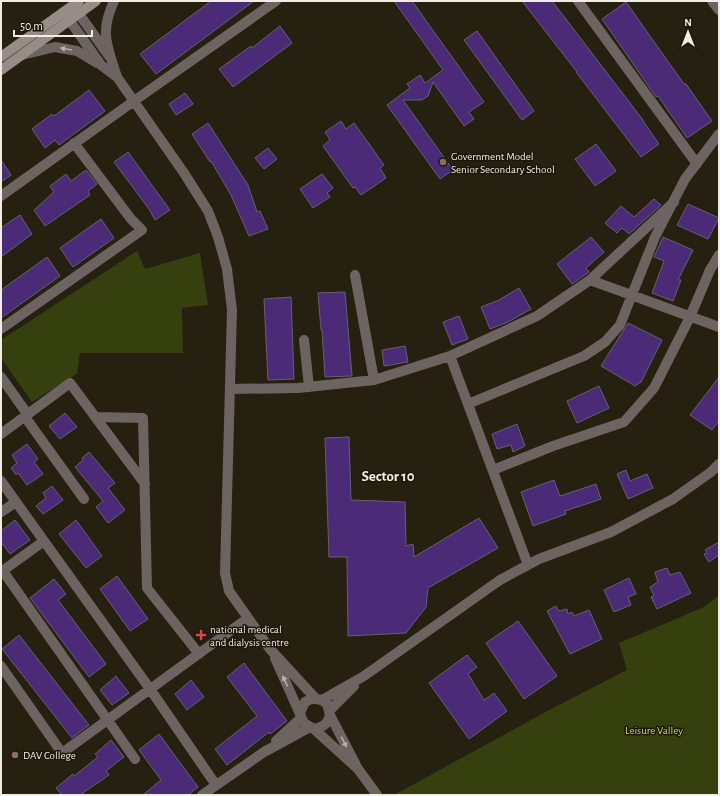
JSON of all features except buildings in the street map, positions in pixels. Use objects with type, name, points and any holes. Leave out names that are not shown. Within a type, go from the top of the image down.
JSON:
[{"type":"main road","points":[[1,70],[22,55],[77,7],[96,1]]},
{"type":"main road","points":[[1,57],[66,16]]},
{"type":"street","points":[[114,1],[109,11],[105,32],[117,77]]},
{"type":"street","points":[[1,196],[134,100],[276,1]]},
{"type":"street","points":[[578,1],[697,164]]},
{"type":"street","points":[[712,1],[719,10]]},
{"type":"street","points":[[77,7],[111,59]]},
{"type":"street","points":[[66,16],[101,65]]},
{"type":"street","points":[[22,55],[54,47],[77,51],[101,65],[117,77],[184,173],[208,211],[227,269],[232,310],[225,574],[229,591],[270,649],[319,699],[327,704],[358,769],[377,795]]},
{"type":"street","points":[[468,404],[584,356],[605,342],[620,324],[655,237],[686,179],[719,134]]},
{"type":"street","points":[[1,329],[142,230],[74,143]]},
{"type":"street","points":[[230,389],[309,387],[374,380],[450,356],[536,316],[590,280],[674,202]]},
{"type":"street","points":[[493,470],[553,446],[624,422],[654,388],[690,317],[710,270],[719,255]]},
{"type":"street","points":[[355,275],[374,380]]},
{"type":"street","points":[[590,280],[719,328]]},
{"type":"street","points":[[304,340],[309,387]]},
{"type":"street","points":[[450,356],[528,565]]},
{"type":"street","points":[[1,377],[26,416],[84,499]]},
{"type":"street","points":[[1,434],[70,383],[145,484]]},
{"type":"street","points":[[96,418],[143,418],[148,588],[199,654]]},
{"type":"street","points":[[264,752],[301,715],[305,702],[311,699],[319,699],[364,676],[500,580],[539,559],[611,532],[673,499],[711,472],[719,464]]},
{"type":"street","points":[[1,481],[150,689],[216,785]]},
{"type":"street","points":[[1,512],[16,502]]},
{"type":"street","points":[[44,541],[2,572],[135,759]]},
{"type":"street","points":[[1,666],[62,754],[248,618]]},
{"type":"street","points":[[270,649],[304,724],[312,728],[358,769]]},
{"type":"street","points":[[202,795],[264,752],[312,728],[325,725],[329,720],[330,712],[364,676]]},
{"type":"green space","points":[[137,251],[145,269],[200,253],[208,305],[182,308],[183,353],[80,353],[77,374],[32,402],[1,358],[1,340]]},
{"type":"green space","name":"Leisure Valley","points":[[719,596],[719,795],[394,795],[553,708],[627,670],[619,643],[702,608]]},
{"type":"place","name":"Government Model Senior Secondary School","points":[[443,162]]},
{"type":"place","name":"national medical and dialysis centre","points":[[201,635]]},
{"type":"place","name":"DAV College","points":[[15,755]]},
{"type":"district","name":"Sector 10","points":[[388,476]]}]
